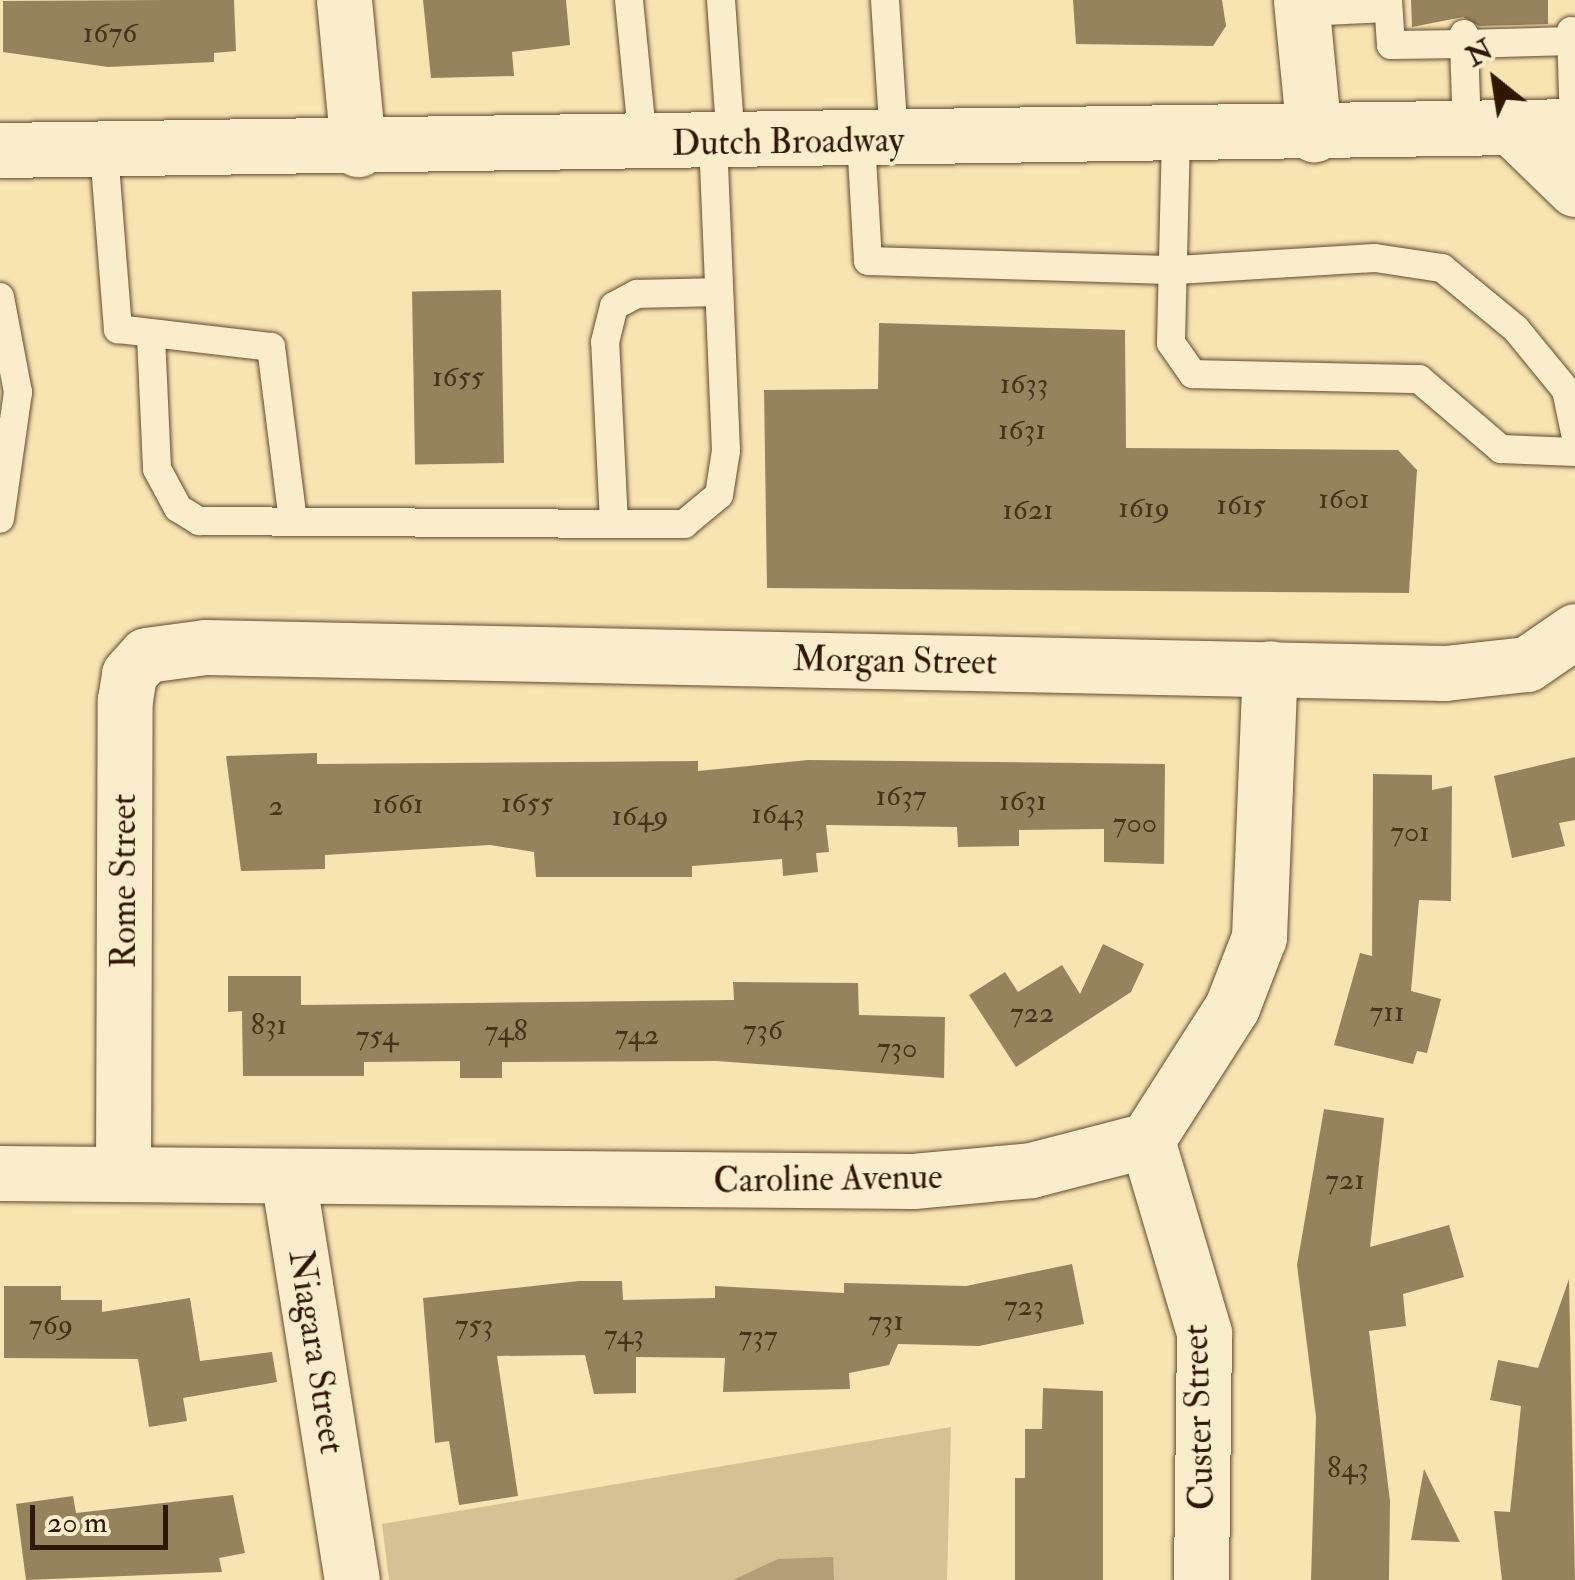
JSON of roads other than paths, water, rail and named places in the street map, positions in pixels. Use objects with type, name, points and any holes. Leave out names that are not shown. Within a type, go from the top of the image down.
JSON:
[{"type":"street","points":[[344,0],[358,149]]},
{"type":"street","points":[[1302,6],[1314,134]]},
{"type":"street","name":"Dutch Broadway","points":[[0,150],[358,149],[1314,134],[1574,126]]},
{"type":"street","points":[[1489,128],[1575,189]]},
{"type":"street","name":"Morgan Street","points":[[205,647],[1445,672],[1527,664],[1575,631]]},
{"type":"street","name":"Rome Street","points":[[123,1172],[127,688],[146,655],[205,647]]},
{"type":"street","points":[[1147,1140],[1232,1007],[1259,937],[1270,668]]},
{"type":"street","name":"Caroline Avenue","points":[[0,1174],[123,1172],[289,1183],[913,1181],[1031,1170],[1147,1140]]},
{"type":"street","name":"Custer Street","points":[[1147,1140],[1204,1333],[1201,1580]]},
{"type":"street","name":"Niagara Street","points":[[289,1183],[352,1580]]},
{"type":"lane","points":[[629,0],[643,144]]},
{"type":"lane","points":[[151,336],[157,469],[178,508],[199,521],[684,524],[719,495],[720,0]]},
{"type":"lane","points":[[885,0],[868,261],[1177,270],[1375,258],[1442,268],[1529,344],[1566,390],[1575,433]]},
{"type":"lane","points":[[1302,6],[1388,4],[1391,46],[1572,36],[1574,126]]},
{"type":"lane","points":[[1464,39],[1489,128]]},
{"type":"lane","points":[[1176,136],[1177,270],[1171,343],[1193,374],[1419,379],[1501,449],[1575,452]]},
{"type":"lane","points":[[104,152],[112,316],[118,328],[151,336],[271,346],[281,366],[293,522]]},
{"type":"lane","points":[[614,523],[605,342],[614,306],[637,294],[719,292]]},
{"type":"lane","points":[[0,297],[18,392],[0,519]]}]
